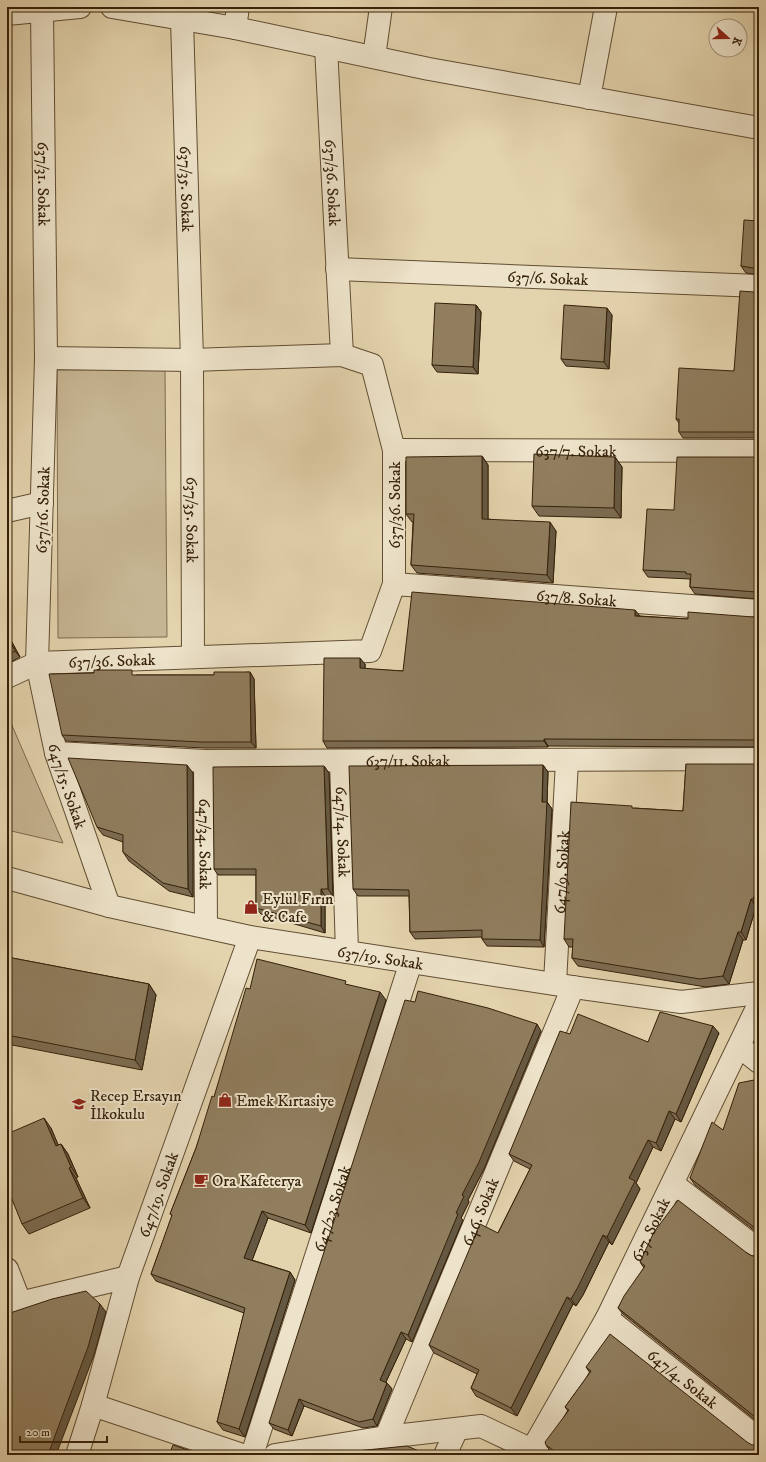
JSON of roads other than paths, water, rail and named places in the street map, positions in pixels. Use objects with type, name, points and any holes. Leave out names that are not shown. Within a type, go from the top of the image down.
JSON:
[{"type":"street","points":[[7,14],[80,7]]},
{"type":"street","points":[[112,7],[182,19],[237,17],[326,47],[589,98],[759,128]]},
{"type":"street","points":[[374,57],[380,7]]},
{"type":"street","points":[[589,98],[606,7]]},
{"type":"street","name":"637/31. Sokak","points":[[42,11],[46,358]]},
{"type":"street","name":"637/35. Sokak","points":[[182,19],[192,360],[193,656]]},
{"type":"street","name":"637/36. Sokak","points":[[37,663],[193,656],[370,651],[394,584],[394,450],[372,365],[342,355],[326,47]]},
{"type":"street","name":"637/6. Sokak","points":[[337,269],[759,286]]},
{"type":"street","points":[[46,358],[192,360],[342,355]]},
{"type":"street","name":"637/16. Sokak","points":[[37,663],[46,358]]},
{"type":"street","name":"637/7. Sokak","points":[[394,450],[759,450]]},
{"type":"street","points":[[7,511],[42,503]]},
{"type":"street","name":"637/8. Sokak","points":[[394,584],[759,611]]},
{"type":"street","points":[[7,676],[37,663]]},
{"type":"street","name":"647/15. Sokak","points":[[37,663],[56,753],[109,906]]},
{"type":"street","name":"637/11. Sokak","points":[[56,753],[205,761],[759,759]]},
{"type":"street","name":"647/9. Sokak","points":[[564,985],[567,760]]},
{"type":"street","name":"647/34. Sokak","points":[[205,761],[206,926]]},
{"type":"street","name":"647/14. Sokak","points":[[340,761],[347,952]]},
{"type":"street","name":"637/19. Sokak","points":[[7,878],[109,906],[206,926],[250,937],[411,962],[681,1002],[759,993]]},
{"type":"street","name":"647/19. Sokak","points":[[77,1455],[93,1405],[128,1277],[250,937]]},
{"type":"street","name":"647/23. Sokak","points":[[252,1455],[411,962]]},
{"type":"street","name":"646. Sokak","points":[[386,1437],[564,985]]},
{"type":"street","name":"637. Sokak","points":[[533,1453],[607,1318],[740,1047],[759,1004]]},
{"type":"street","points":[[740,1047],[759,1062]]},
{"type":"street","points":[[673,1184],[759,1250]]},
{"type":"street","points":[[7,1269],[14,1304],[128,1277]]},
{"type":"street","name":"647/4. Sokak","points":[[607,1318],[759,1438]]},
{"type":"street","points":[[93,1405],[242,1455]]},
{"type":"street","points":[[274,1455],[309,1452],[386,1437],[481,1426],[533,1453]]},
{"type":"street","points":[[445,1455],[457,1429]]},
{"type":"place","name":"Eylül Fırın & Cafe","points":[[251,907]]},
{"type":"place","name":"Emek Kırtasiye","points":[[225,1100]]},
{"type":"place","name":"Recep Ersayın İlkokulu","points":[[79,1104]]},
{"type":"place","name":"Ora Kafeterya","points":[[201,1180]]}]
